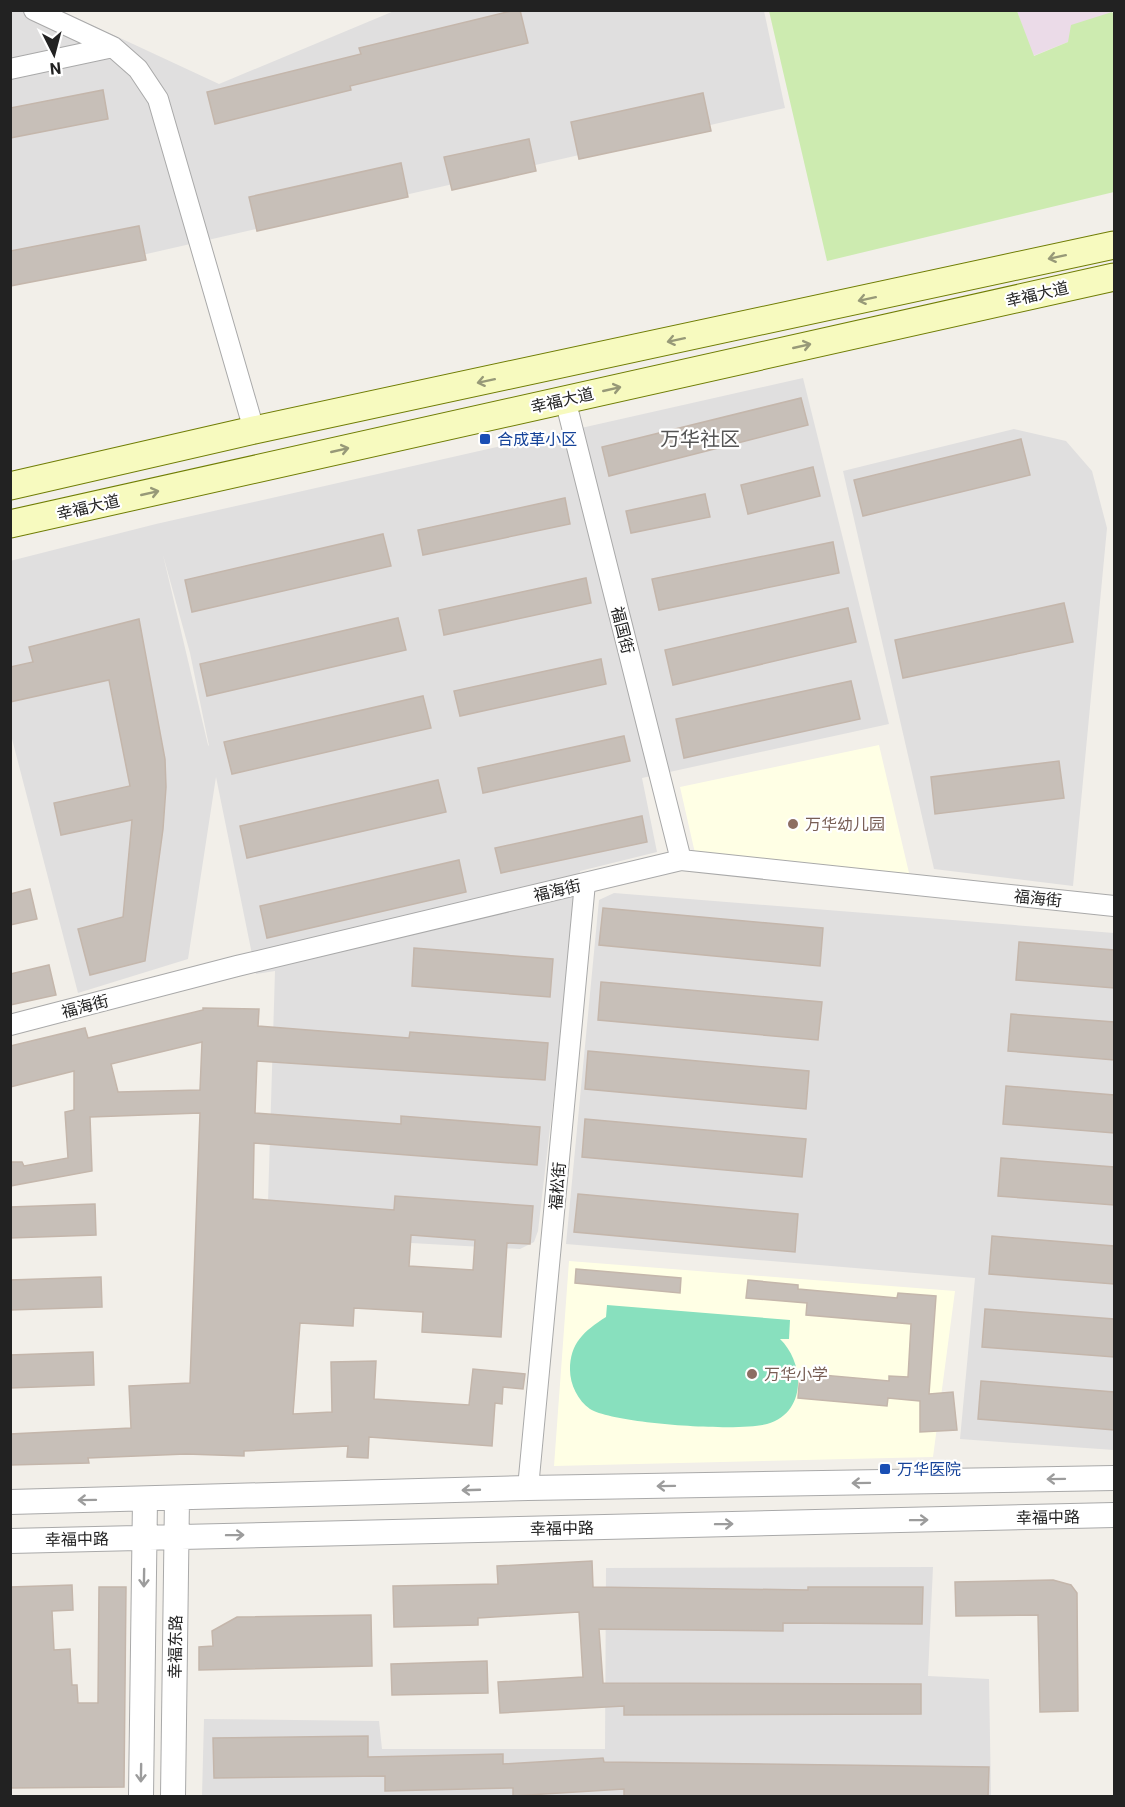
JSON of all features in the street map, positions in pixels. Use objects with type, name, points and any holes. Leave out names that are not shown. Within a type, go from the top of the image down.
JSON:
[{"type":"main road","name":"幸福大道","points":[[10,486],[254,430],[1114,245]]},
{"type":"main road","name":"幸福大道","points":[[10,524],[1114,277]]},
{"type":"street","points":[[34,10],[113,47],[138,69],[158,99],[254,430]]},
{"type":"street","points":[[10,69],[113,47]]},
{"type":"street","name":"福国街","points":[[565,399],[681,860]]},
{"type":"street","name":"福海街","points":[[10,1025],[237,966],[681,860],[1114,906]]},
{"type":"street","name":"福松街","points":[[528,1488],[585,883]]},
{"type":"street","points":[[10,1502],[528,1488],[1114,1478]]},
{"type":"street","name":"幸福东路","points":[[173,1797],[177,1498]]},
{"type":"street","name":"幸福东路","points":[[141,1797],[145,1499]]},
{"type":"street","name":"幸福中路","points":[[10,1540],[1114,1515]]},
{"type":"shaded area","points":[[10,11],[62,11],[219,84],[394,11],[764,11],[785,108],[11,285]]},
{"type":"shaded area","points":[[1017,11],[1113,11],[1068,42],[1033,56]]},
{"type":"shaded area","points":[[803,378],[889,724],[642,778],[657,852],[580,871],[538,1231],[534,1242],[520,1249],[267,1235],[275,971],[256,974],[216,777],[188,959],[78,993],[11,735],[10,561],[156,524]],"holes":[[[163,555],[190,653],[209,746]]]},
{"type":"shaded area","points":[[1014,429],[1066,441],[1092,471],[1107,528],[1073,886],[934,869],[843,471]]},
{"type":"shaded area","name":"万华幼儿园","points":[[879,745],[909,873],[697,862],[680,787]]},
{"type":"shaded area","points":[[614,893],[1114,933],[1114,1450],[960,1439],[975,1278],[566,1244],[599,900]]},
{"type":"shaded area","name":"万华小学","points":[[569,1261],[955,1291],[933,1457],[554,1466]]},
{"type":"shaded area","points":[[933,1567],[928,1676],[989,1679],[991,1796],[202,1796],[204,1719],[379,1721],[382,1749],[605,1749],[606,1568]]},
{"type":"green space","points":[[769,11],[1017,11],[1034,56],[1068,42],[1071,25],[1112,12],[1114,15],[1114,192],[827,261]]},
{"type":"green space","points":[[607,1305],[790,1320],[789,1339],[780,1339],[794,1361],[798,1386],[795,1399],[780,1418],[767,1424],[753,1426],[677,1425],[624,1419],[590,1409],[578,1397],[573,1386],[570,1375],[571,1361],[580,1339],[591,1327],[606,1317]]},
{"type":"building","points":[[520,10],[528,43],[350,86],[351,90],[215,124],[207,92],[361,54],[359,48]]},
{"type":"building","points":[[103,90],[108,119],[10,138],[10,108]]},
{"type":"building","points":[[703,93],[711,131],[579,159],[571,122]]},
{"type":"building","points":[[529,139],[536,171],[452,190],[444,157]]},
{"type":"building","points":[[401,163],[408,197],[257,231],[249,197]]},
{"type":"building","points":[[139,226],[146,260],[10,286],[10,251]]},
{"type":"building","points":[[801,398],[808,425],[609,476],[602,447]]},
{"type":"building","points":[[1021,439],[1030,475],[863,516],[854,480]]},
{"type":"building","points":[[813,467],[820,496],[748,514],[741,485]]},
{"type":"building","points":[[705,494],[710,517],[631,533],[626,511]]},
{"type":"building","points":[[565,498],[570,524],[423,555],[418,530]]},
{"type":"building","points":[[383,534],[391,566],[192,612],[185,580]]},
{"type":"building","points":[[833,542],[839,573],[659,610],[652,579]]},
{"type":"building","points":[[586,578],[591,603],[444,635],[439,610]]},
{"type":"building","points":[[1064,603],[1073,642],[903,678],[895,640]]},
{"type":"building","points":[[848,608],[856,642],[673,685],[665,650]]},
{"type":"building","points":[[398,618],[406,650],[207,696],[200,664]]},
{"type":"building","points":[[139,619],[165,759],[166,787],[163,829],[145,961],[90,975],[78,929],[123,917],[132,820],[61,835],[54,803],[130,786],[109,680],[10,702],[10,667],[33,662],[29,647]]},
{"type":"building","points":[[601,659],[606,684],[460,716],[454,691]]},
{"type":"building","points":[[851,681],[860,719],[684,758],[676,719]]},
{"type":"building","points":[[423,696],[431,728],[232,774],[224,742]]},
{"type":"building","points":[[624,736],[630,761],[483,793],[478,768]]},
{"type":"building","points":[[1059,761],[1064,798],[935,814],[931,777]]},
{"type":"building","points":[[438,780],[446,812],[247,858],[240,826]]},
{"type":"building","points":[[642,816],[647,842],[501,873],[495,848]]},
{"type":"building","points":[[459,860],[466,892],[267,938],[260,906]]},
{"type":"building","points":[[30,889],[37,919],[10,925],[10,894]]},
{"type":"building","points":[[603,908],[823,928],[820,966],[599,945]]},
{"type":"building","points":[[1019,942],[1114,950],[1114,988],[1016,980]]},
{"type":"building","points":[[414,948],[553,959],[550,997],[412,986]]},
{"type":"building","points":[[49,965],[56,995],[10,1005],[10,974]]},
{"type":"building","points":[[601,982],[822,1002],[818,1040],[598,1020]]},
{"type":"building","points":[[203,1008],[259,1009],[258,1026],[409,1038],[410,1032],[548,1043],[545,1080],[257,1061],[255,1113],[401,1124],[401,1116],[540,1127],[537,1165],[254,1143],[253,1199],[394,1210],[395,1196],[533,1206],[530,1244],[507,1243],[501,1337],[422,1332],[423,1312],[354,1308],[353,1326],[300,1323],[293,1414],[332,1412],[331,1362],[376,1361],[374,1399],[469,1405],[473,1369],[525,1374],[523,1389],[503,1387],[502,1404],[495,1403],[492,1446],[369,1437],[368,1458],[347,1457],[348,1446],[244,1451],[244,1456],[186,1454],[88,1458],[89,1463],[10,1465],[10,1434],[131,1428],[129,1386],[190,1383],[200,1113],[90,1117],[92,1171],[10,1186],[10,1162],[22,1162],[24,1166],[68,1158],[65,1112],[74,1110],[74,1071],[10,1087],[10,1046],[85,1028],[88,1038],[203,1010]],"holes":[[[202,1042],[200,1090],[118,1092],[111,1064]],[[411,1235],[475,1240],[473,1270],[409,1266]]]},
{"type":"building","points":[[1011,1014],[1114,1022],[1114,1060],[1008,1051]]},
{"type":"building","points":[[588,1051],[809,1071],[806,1109],[585,1089]]},
{"type":"building","points":[[1006,1086],[1114,1095],[1114,1133],[1003,1124]]},
{"type":"building","points":[[585,1119],[806,1139],[802,1177],[582,1157]]},
{"type":"building","points":[[1001,1158],[1114,1167],[1114,1205],[998,1196]]},
{"type":"building","points":[[578,1194],[798,1214],[795,1252],[574,1232]]},
{"type":"building","points":[[95,1204],[96,1235],[10,1238],[10,1207]]},
{"type":"building","points":[[992,1236],[1114,1246],[1114,1284],[989,1274]]},
{"type":"building","points":[[576,1269],[681,1278],[680,1293],[575,1283]]},
{"type":"building","points":[[101,1277],[102,1307],[10,1310],[10,1280]]},
{"type":"building","points":[[748,1280],[798,1285],[798,1289],[897,1298],[898,1293],[936,1296],[929,1394],[953,1392],[957,1430],[920,1432],[920,1401],[888,1398],[887,1406],[798,1398],[800,1373],[889,1381],[889,1376],[908,1377],[911,1324],[806,1315],[807,1303],[746,1298]]},
{"type":"building","points":[[985,1309],[1114,1319],[1114,1357],[982,1347]]},
{"type":"building","points":[[93,1352],[94,1385],[10,1388],[10,1355]]},
{"type":"building","points":[[981,1381],[1114,1392],[1114,1430],[978,1419]]},
{"type":"building","points":[[592,1561],[593,1587],[808,1590],[808,1587],[923,1587],[922,1624],[783,1623],[783,1631],[599,1629],[603,1683],[921,1684],[921,1714],[624,1715],[624,1706],[500,1713],[498,1682],[583,1677],[579,1612],[478,1618],[478,1625],[394,1627],[393,1586],[498,1584],[497,1566]]},
{"type":"building","points":[[1053,1580],[1071,1585],[1077,1593],[1078,1711],[1040,1712],[1038,1615],[956,1616],[955,1582]]},
{"type":"building","points":[[72,1585],[73,1610],[52,1611],[54,1650],[70,1649],[72,1685],[77,1685],[78,1703],[98,1703],[99,1587],[126,1587],[124,1787],[10,1788],[10,1587]]},
{"type":"building","points":[[371,1615],[372,1666],[199,1670],[199,1647],[213,1646],[212,1631],[237,1617]]},
{"type":"building","points":[[487,1661],[488,1693],[392,1695],[391,1664]]},
{"type":"building","points":[[368,1736],[368,1757],[503,1754],[503,1764],[603,1758],[604,1762],[989,1767],[988,1797],[624,1797],[624,1789],[513,1796],[513,1788],[385,1791],[385,1776],[214,1778],[213,1738]]},
{"type":"place","name":"合成革小区","points":[[485,439]]},
{"type":"place","name":"万华幼儿园","points":[[793,824]]},
{"type":"place","name":"万华小学","points":[[752,1374]]},
{"type":"place","name":"万华医院","points":[[885,1469]]},
{"type":"district","name":"万华社区","points":[[700,439]]}]
